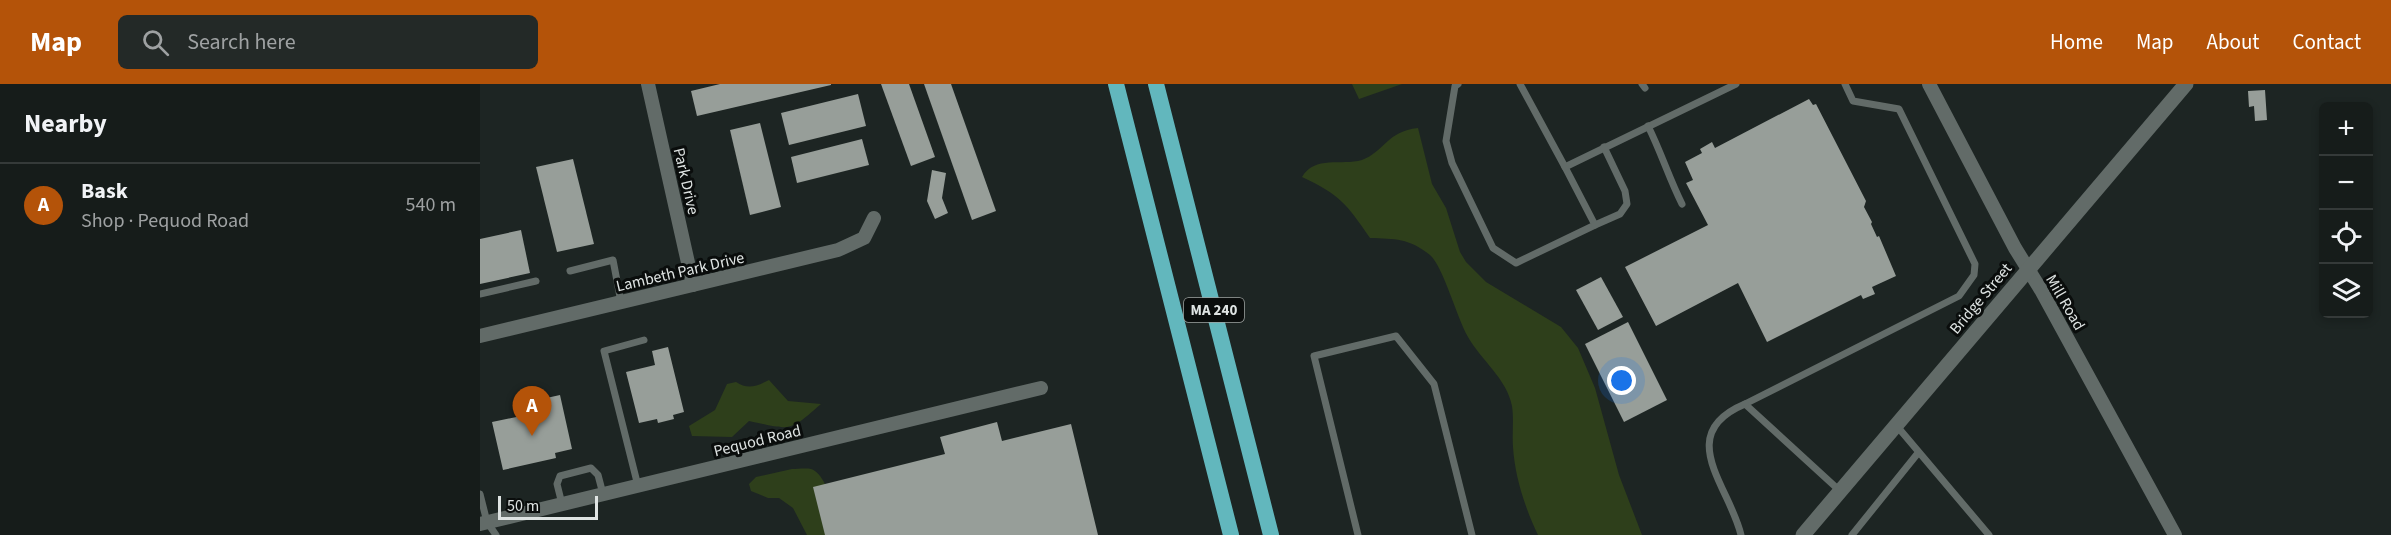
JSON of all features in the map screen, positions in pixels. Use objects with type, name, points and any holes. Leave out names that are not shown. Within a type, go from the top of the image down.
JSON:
[{"type":"highway","name":"MA 240","points":[[1116,84],[1231,535]]},
{"type":"highway","name":"MA 240","points":[[1156,84],[1271,535]]},
{"type":"street","name":"Park Drive","points":[[648,84],[693,285]]},
{"type":"street","name":"Mill Road","points":[[1929,84],[2027,270],[2041,290],[2175,535]]},
{"type":"street","name":"Bridge Street","points":[[1803,535],[2186,84]]},
{"type":"street","name":"Lambeth Park Drive","points":[[480,336],[848,247],[864,238],[874,218]]},
{"type":"street","name":"Pequod Road","points":[[483,523],[1041,388]]},
{"type":"lane","points":[[1458,84],[1455,86],[1446,141],[1452,163],[1493,248],[1516,263],[1620,214],[1627,204],[1625,191],[1604,147]]},
{"type":"lane","points":[[1520,84],[1595,225]]},
{"type":"lane","points":[[1565,167],[1736,84]]},
{"type":"lane","points":[[1741,535],[1708,459],[1711,432],[1726,412],[1959,297],[1974,275],[1972,256],[1899,109],[1853,100],[1845,84]]},
{"type":"lane","points":[[1648,126],[1661,152],[1666,174],[1682,204]]},
{"type":"lane","points":[[570,271],[613,260],[621,302]]},
{"type":"lane","points":[[480,294],[536,281]]},
{"type":"lane","points":[[1358,535],[1314,356],[1396,336],[1434,384],[1473,535]]},
{"type":"lane","points":[[638,486],[604,351],[644,340]]},
{"type":"lane","points":[[1745,404],[1840,491]]},
{"type":"lane","points":[[1896,425],[1989,535]]},
{"type":"lane","points":[[1852,535],[1918,453]]},
{"type":"lane","points":[[562,504],[557,484],[560,476],[591,468],[598,475],[603,494]]},
{"type":"lane","points":[[480,494],[483,523],[496,535]]},
{"type":"green space","points":[[1352,84],[1402,84],[1359,99]]},
{"type":"green space","points":[[1418,128],[1432,184],[1446,208],[1460,252],[1466,262],[1486,282],[1561,327],[1578,348],[1595,388],[1619,475],[1642,535],[1538,535],[1518,481],[1513,447],[1513,411],[1509,396],[1499,378],[1468,337],[1435,261],[1422,249],[1408,242],[1370,238],[1341,201],[1325,189],[1302,177],[1307,170],[1321,164],[1362,160],[1399,133]]},
{"type":"green space","points":[[769,380],[788,401],[821,404],[802,420],[788,427],[749,421],[732,437],[692,436],[689,426],[715,410],[727,384],[736,382],[752,386]]},
{"type":"green space","points":[[792,469],[811,469],[822,479],[831,498],[841,535],[807,535],[793,508],[779,498],[768,498],[751,491],[749,484],[756,477]]},
{"type":"building","points":[[720,84],[831,85],[697,116],[691,91]]},
{"type":"building","points":[[881,84],[909,84],[935,157],[911,166]]},
{"type":"building","points":[[924,84],[951,84],[996,211],[972,220]]},
{"type":"building","points":[[2265,90],[2267,120],[2255,121],[2254,106],[2249,107],[2248,91]]},
{"type":"building","points":[[858,94],[866,126],[789,145],[781,113]]},
{"type":"building","points":[[1809,99],[1813,105],[1816,104],[1866,201],[1864,207],[1896,276],[1872,287],[1875,294],[1863,299],[1861,295],[1767,342],[1738,283],[1656,326],[1625,267],[1708,225],[1686,183],[1693,180],[1685,162],[1702,153],[1700,149],[1712,142],[1715,148]]},
{"type":"building","points":[[760,123],[781,207],[750,215],[730,130]]},
{"type":"building","points":[[862,139],[869,165],[797,183],[791,157]]},
{"type":"building","points":[[573,159],[594,244],[557,252],[536,167]]},
{"type":"building","points":[[932,170],[946,173],[942,198],[948,213],[935,219],[927,201]]},
{"type":"building","points":[[521,230],[530,273],[480,284],[480,239]]},
{"type":"building","points":[[1601,277],[1623,317],[1598,330],[1576,290]]},
{"type":"building","points":[[1628,322],[1667,400],[1624,422],[1585,344]]},
{"type":"building","points":[[668,347],[684,412],[673,415],[674,419],[658,423],[657,419],[639,423],[626,372],[655,365],[652,351]]},
{"type":"building","points":[[560,395],[572,449],[555,453],[556,458],[503,470],[492,422],[526,415],[524,403]]},
{"type":"building","points":[[997,422],[1002,441],[1071,424],[1098,535],[825,535],[813,487],[945,454],[940,437]]},
{"type":"place","name":"Bask","points":[[532,436]]}]
